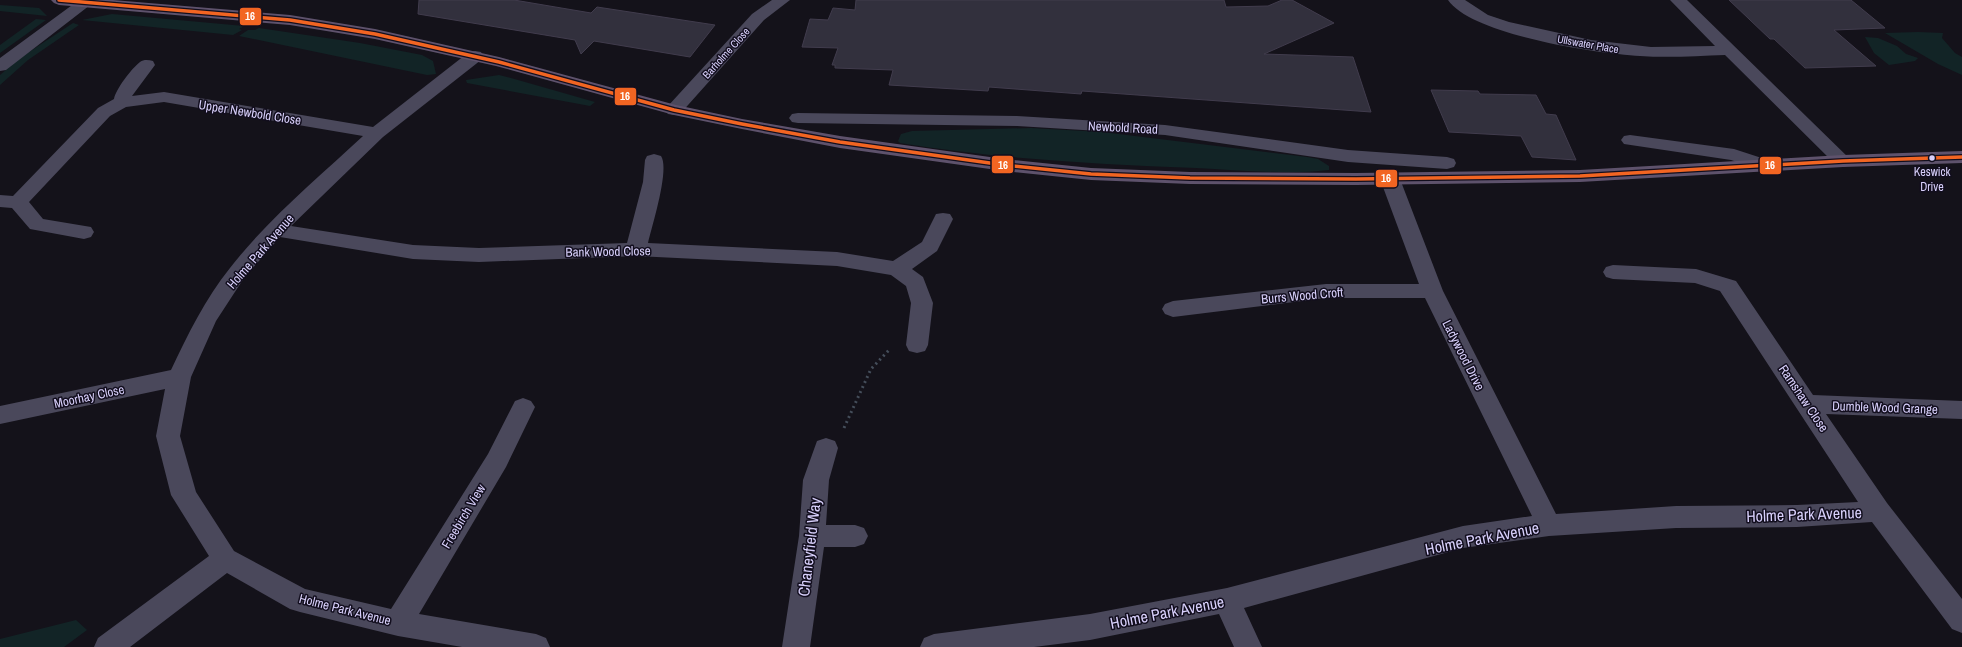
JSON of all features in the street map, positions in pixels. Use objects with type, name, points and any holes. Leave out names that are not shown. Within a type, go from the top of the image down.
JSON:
[{"type":"main road","points":[[59,0],[290,20],[375,34],[475,56],[674,110],[742,124],[873,147],[1004,165],[1091,174],[1190,178],[1356,179],[1580,176],[1843,161],[1962,156]]},
{"type":"street","name":"Barholme Close","points":[[674,110],[758,17],[782,0]]},
{"type":"street","name":"Ullswater Place","points":[[1456,0],[1462,7],[1483,19],[1514,29],[1576,43],[1625,50],[1668,52],[1729,50]]},
{"type":"street","points":[[1678,0],[1843,161]]},
{"type":"street","points":[[0,66],[86,2]]},
{"type":"street","name":"Holme Park Avenue","points":[[475,56],[377,133],[275,230],[237,273],[206,319],[179,377],[168,436],[184,495],[225,559],[300,600],[398,623],[461,640],[536,647]]},
{"type":"street","points":[[122,102],[124,92],[147,65]]},
{"type":"street","name":"Upper Newbold Close","points":[[9,202],[104,112],[122,102],[164,98],[377,133]]},
{"type":"street","name":"Newbold Road","points":[[798,118],[881,121],[1017,122],[1165,130],[1348,156],[1447,163]]},
{"type":"street","points":[[873,147],[879,133],[881,121]]},
{"type":"street","points":[[1630,140],[1734,155],[1767,166]]},
{"type":"street","points":[[1348,156],[1356,179]]},
{"type":"street","points":[[636,249],[653,182],[654,160]]},
{"type":"street","name":"Ladywood Drive","points":[[1390,179],[1432,291],[1549,525]]},
{"type":"street","points":[[9,202],[37,224],[84,232]]},
{"type":"street","points":[[897,269],[930,246],[943,219]]},
{"type":"street","name":"Bank Wood Close","points":[[275,230],[413,252],[480,255],[636,249],[837,259],[897,269],[916,282],[922,303],[917,345]]},
{"type":"street","name":"Ramshaw Close","points":[[1613,272],[1696,276],[1728,286],[1878,511]]},
{"type":"street","name":"Burrs Wood Croft","points":[[1173,309],[1326,291],[1432,291]]},
{"type":"street","name":"Moorhay Close","points":[[0,415],[179,377]]},
{"type":"street","name":"Dumble Wood Grange","points":[[1808,404],[1962,410]]},
{"type":"street","name":"Freebirch View","points":[[398,623],[497,460],[523,407]]},
{"type":"street","name":"Chaneyfield Way","points":[[796,647],[812,536],[816,480],[826,448]]},
{"type":"street","name":"Holme Park Avenue","points":[[934,647],[1090,627],[1227,600],[1463,538],[1549,525],[1676,517],[1797,516],[1878,511],[1962,620]]},
{"type":"street","points":[[812,536],[855,536]]},
{"type":"street","points":[[108,647],[225,559]]},
{"type":"street","points":[[1227,600],[1248,647]]},
{"type":"path","points":[[826,448],[838,440],[871,369],[889,352],[891,345]]},
{"type":"shaded area","points":[[0,5],[39,8],[47,16],[0,11]]},
{"type":"shaded area","points":[[112,14],[244,26],[239,29],[242,30],[233,35],[82,20]]},
{"type":"shaded area","points":[[36,19],[46,20],[0,53],[0,45]]},
{"type":"shaded area","points":[[73,23],[79,25],[28,60],[0,85],[0,75],[20,58]]},
{"type":"shaded area","points":[[259,28],[360,43],[422,55],[433,61],[436,74],[427,75],[239,36],[248,30],[255,30]]},
{"type":"shaded area","points":[[1885,33],[1943,33],[1942,38],[1955,53],[1962,57],[1962,75],[1938,64]]},
{"type":"shaded area","points":[[1865,37],[1878,38],[1897,46],[1906,54],[1918,58],[1915,61],[1889,65],[1874,53]]},
{"type":"shaded area","points":[[499,75],[595,102],[590,106],[467,83],[466,80]]},
{"type":"shaded area","points":[[1031,128],[1102,132],[1307,157],[1318,159],[1329,166],[1329,170],[1263,172],[1085,163],[937,149],[900,143],[898,141],[901,134],[912,131]]},
{"type":"shaded area","points":[[76,620],[87,630],[64,647],[0,647],[0,639]]},
{"type":"building","points":[[419,0],[514,0],[591,13],[597,7],[715,25],[690,57],[594,41],[581,54],[575,40],[418,14]]},
{"type":"building","points":[[856,0],[1224,0],[1226,7],[1268,6],[1282,0],[1292,0],[1334,23],[1264,54],[1353,57],[1371,112],[1082,91],[1081,94],[989,87],[988,91],[889,85],[893,70],[835,68],[835,65],[832,65],[838,48],[802,47],[810,19],[828,20],[833,8],[855,10]]},
{"type":"building","points":[[1729,0],[1851,0],[1885,28],[1834,30],[1876,66],[1805,68],[1774,39],[1770,39]]},
{"type":"building","points":[[1431,90],[1478,91],[1480,94],[1536,95],[1546,114],[1556,115],[1576,160],[1532,157],[1521,136],[1449,132]]},
{"type":"transit line","name":"16","points":[[59,0],[290,20],[375,34],[499,62],[674,110],[742,124],[840,142],[1004,165],[1091,174],[1190,178],[1356,179],[1580,176],[1843,161],[1962,157]]},
{"type":"place","name":"Keswick Drive","points":[[1932,158]]}]
